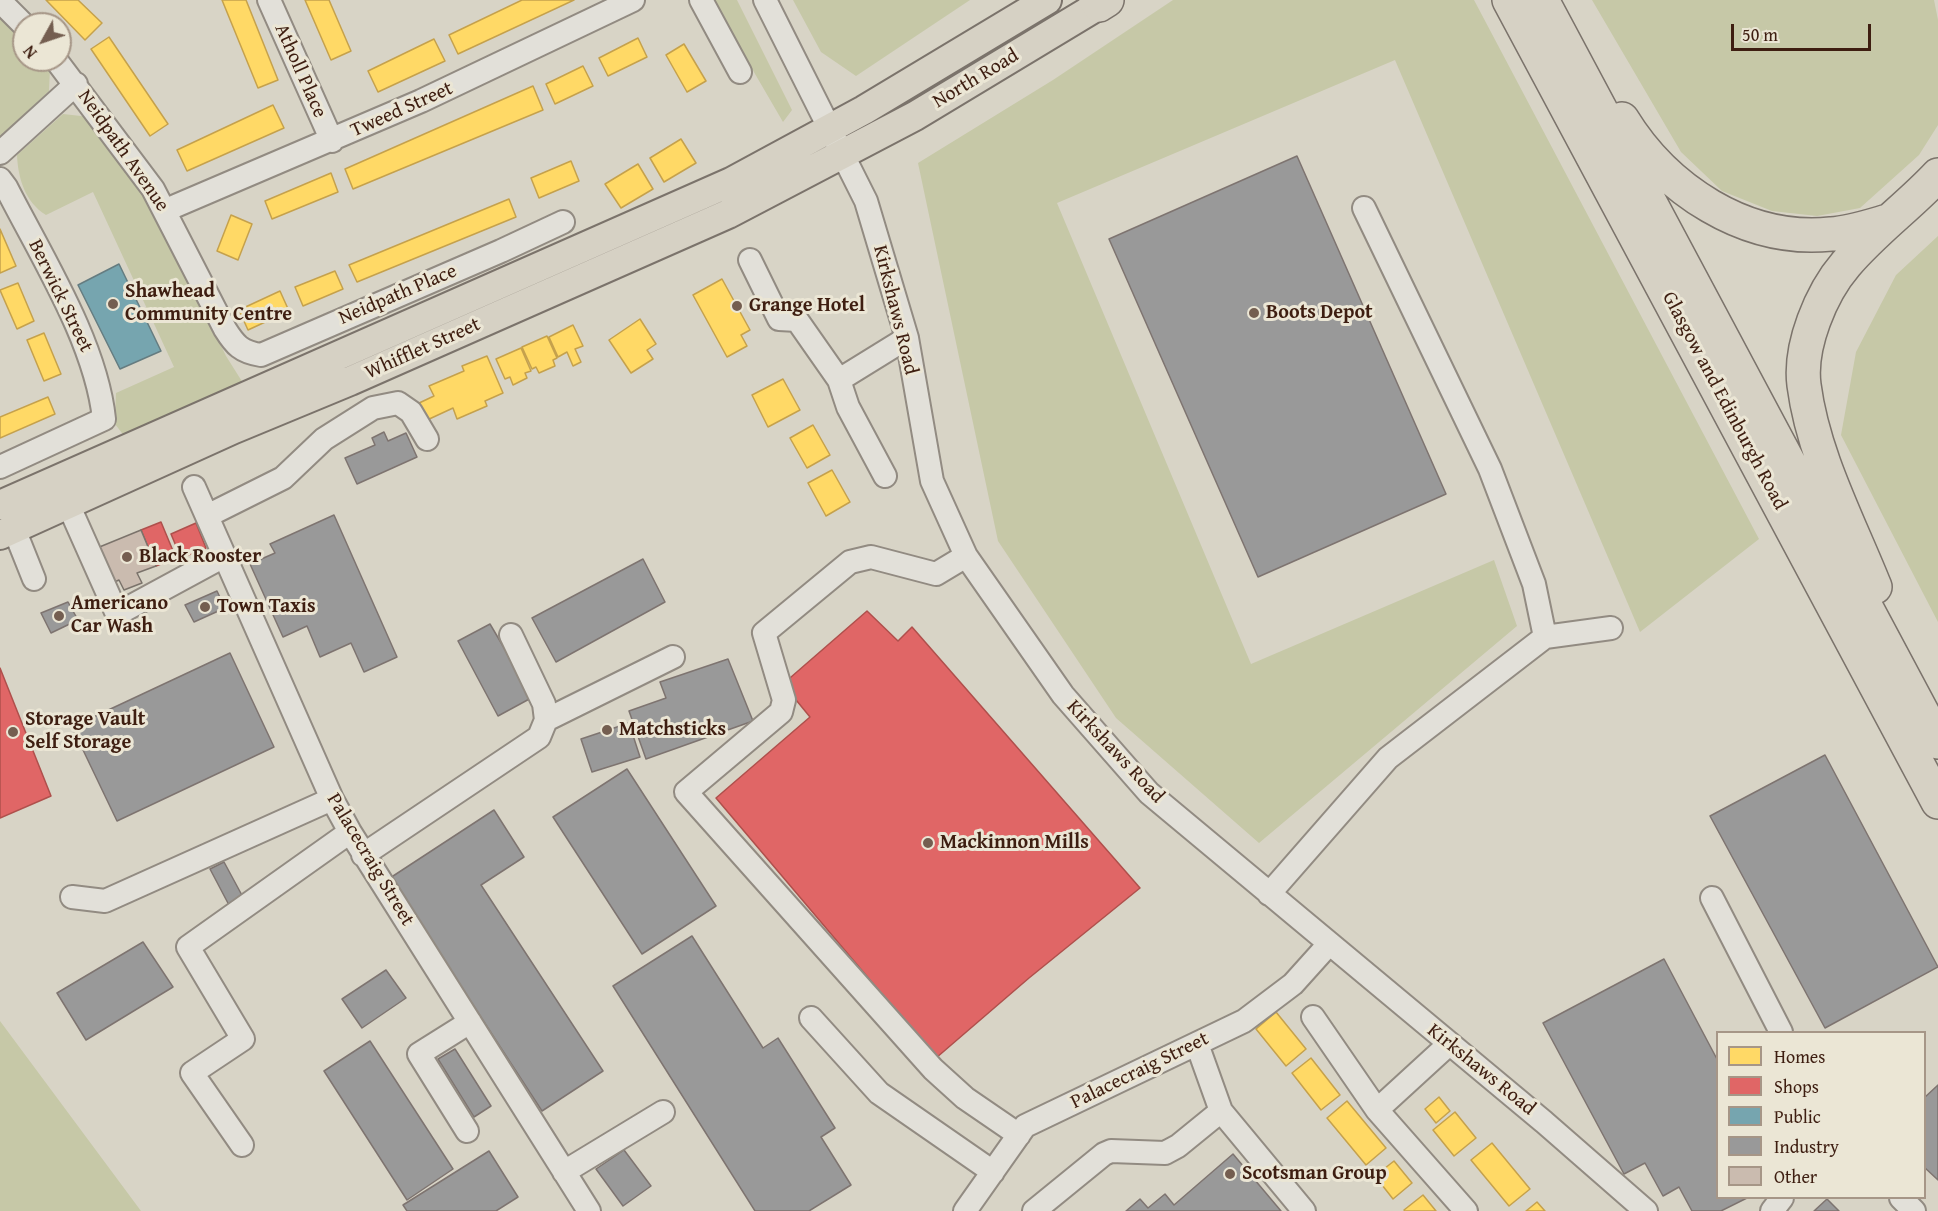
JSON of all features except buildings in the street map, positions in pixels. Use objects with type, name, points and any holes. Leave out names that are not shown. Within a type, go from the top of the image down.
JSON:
[{"type":"highway","name":"Glasgow and Edinburgh Road","points":[[1509,0],[1938,802]]},
{"type":"highway","name":"Glasgow and Edinburgh Road","points":[[1542,0],[1938,741]]},
{"type":"highway","points":[[1548,0],[1634,138],[1679,184],[1715,210],[1768,231],[1796,233],[1830,234],[1888,221]]},
{"type":"highway","points":[[1938,175],[1846,264],[1827,292],[1809,331],[1804,384],[1820,450],[1938,741]]},
{"type":"main road","points":[[975,46],[1019,0]]},
{"type":"main road","name":"North Road","points":[[829,130],[975,46],[1047,0]]},
{"type":"main road","name":"North Road","points":[[844,156],[915,116],[1101,2]]},
{"type":"main road","name":"Whifflet Street","points":[[4,523],[273,399],[720,187],[829,130]]},
{"type":"main road","name":"Whifflet Street","points":[[273,399],[350,381],[728,214],[844,156]]},
{"type":"main road","name":"Whifflet Street","points":[[4,523],[68,504],[229,418]]},
{"type":"street","name":"Atholl Place","points":[[269,0],[332,141]]},
{"type":"street","name":"Tweed Street","points":[[166,210],[332,141],[488,71],[633,0]]},
{"type":"street","points":[[701,0],[741,72]]},
{"type":"street","name":"Kirkshaws Road","points":[[765,0],[866,201],[907,338],[932,481],[966,556],[1063,695],[1149,794],[1448,1045],[1544,1122],[1646,1211]]},
{"type":"street","points":[[0,1],[12,13]]},
{"type":"street","name":"Neidpath Avenue","points":[[66,72],[134,162],[166,210],[233,343]]},
{"type":"street","points":[[0,153],[76,84]]},
{"type":"street","name":"Berwick Street","points":[[0,179],[83,340],[101,390],[104,419],[0,467]]},
{"type":"street","points":[[1364,208],[1490,469],[1534,584],[1545,637]]},
{"type":"street","name":"Neidpath Place","points":[[233,343],[244,352],[261,354],[563,222]]},
{"type":"street","points":[[750,260],[779,319],[797,320],[839,380],[848,407],[885,476]]},
{"type":"street","points":[[839,380],[907,338]]},
{"type":"street","points":[[207,516],[283,478],[324,439],[373,408],[398,403],[411,412],[427,439]]},
{"type":"street","name":"Palacecraig Street","points":[[194,487],[332,799],[350,832],[589,1211]]},
{"type":"street","points":[[68,504],[117,615],[224,556]]},
{"type":"street","points":[[4,523],[34,579]]},
{"type":"street","points":[[966,556],[936,574],[871,557],[850,562],[764,633],[784,700],[781,712],[686,792],[933,1069],[965,1098],[1019,1135]]},
{"type":"street","points":[[1269,894],[1388,758],[1545,637],[1611,628]]},
{"type":"street","points":[[363,855],[539,737],[546,720],[536,684],[511,634]]},
{"type":"street","points":[[546,720],[674,657]]},
{"type":"street","points":[[72,897],[105,901],[332,799]]},
{"type":"street","points":[[242,1144],[192,1073],[243,1039],[188,947],[350,832]]},
{"type":"street","points":[[1712,898],[1780,1031]]},
{"type":"street","name":"Palacecraig Street","points":[[965,1211],[1025,1126],[1244,1021],[1293,984],[1329,944]]},
{"type":"street","points":[[1313,1017],[1377,1110],[1466,1211]]},
{"type":"street","points":[[812,1018],[879,1093],[993,1172]]},
{"type":"street","points":[[467,1131],[419,1054],[470,1022]]},
{"type":"street","points":[[1197,1044],[1221,1111],[1304,1211]]},
{"type":"street","points":[[1377,1110],[1448,1045]]},
{"type":"street","points":[[1034,1211],[1104,1154],[1111,1151],[1165,1153],[1178,1146],[1221,1111]]},
{"type":"street","points":[[564,1172],[663,1112]]},
{"type":"street","points":[[1903,1199],[1914,1211]]},
{"type":"green space","points":[[712,0],[737,0],[792,110],[783,122]]},
{"type":"green space","points":[[793,0],[970,0],[856,76],[821,52]]},
{"type":"green space","points":[[1173,0],[1474,0],[1759,539],[1640,632],[1395,60],[1057,203],[1251,664],[1494,560],[1517,626],[1259,843],[1116,718],[998,541],[918,163],[1053,80]]},
{"type":"green space","points":[[1592,0],[1934,0],[1938,20],[1938,125],[1919,155],[1860,208],[1817,216],[1772,211],[1722,191],[1681,152]]},
{"type":"green space","points":[[0,13],[12,24],[12,72],[50,72],[49,91],[0,137]]},
{"type":"green space","points":[[63,114],[90,117],[119,158],[126,174],[138,185],[159,218],[226,356],[243,383],[125,437],[115,424],[116,393],[174,367],[93,192],[46,215],[33,203],[24,189],[17,155]]},
{"type":"green space","points":[[1938,236],[1938,622],[1841,435],[1856,352],[1896,275]]},
{"type":"green space","points":[[0,1021],[141,1211],[0,1211]]},
{"type":"place","name":"Shawhead Community Centre","points":[[113,304]]},
{"type":"place","name":"Grange Hotel","points":[[737,306]]},
{"type":"place","name":"Boots Depot","points":[[1254,313]]},
{"type":"place","name":"Black Rooster","points":[[127,557]]},
{"type":"place","name":"Town Taxis","points":[[205,607]]},
{"type":"place","name":"Americano Car Wash","points":[[59,616]]},
{"type":"place","name":"Matchsticks","points":[[607,730]]},
{"type":"place","name":"Storage Vault Self Storage","points":[[13,732]]},
{"type":"place","name":"Mackinnon Mills","points":[[928,843]]},
{"type":"place","name":"Scotsman Group","points":[[1230,1174]]}]
